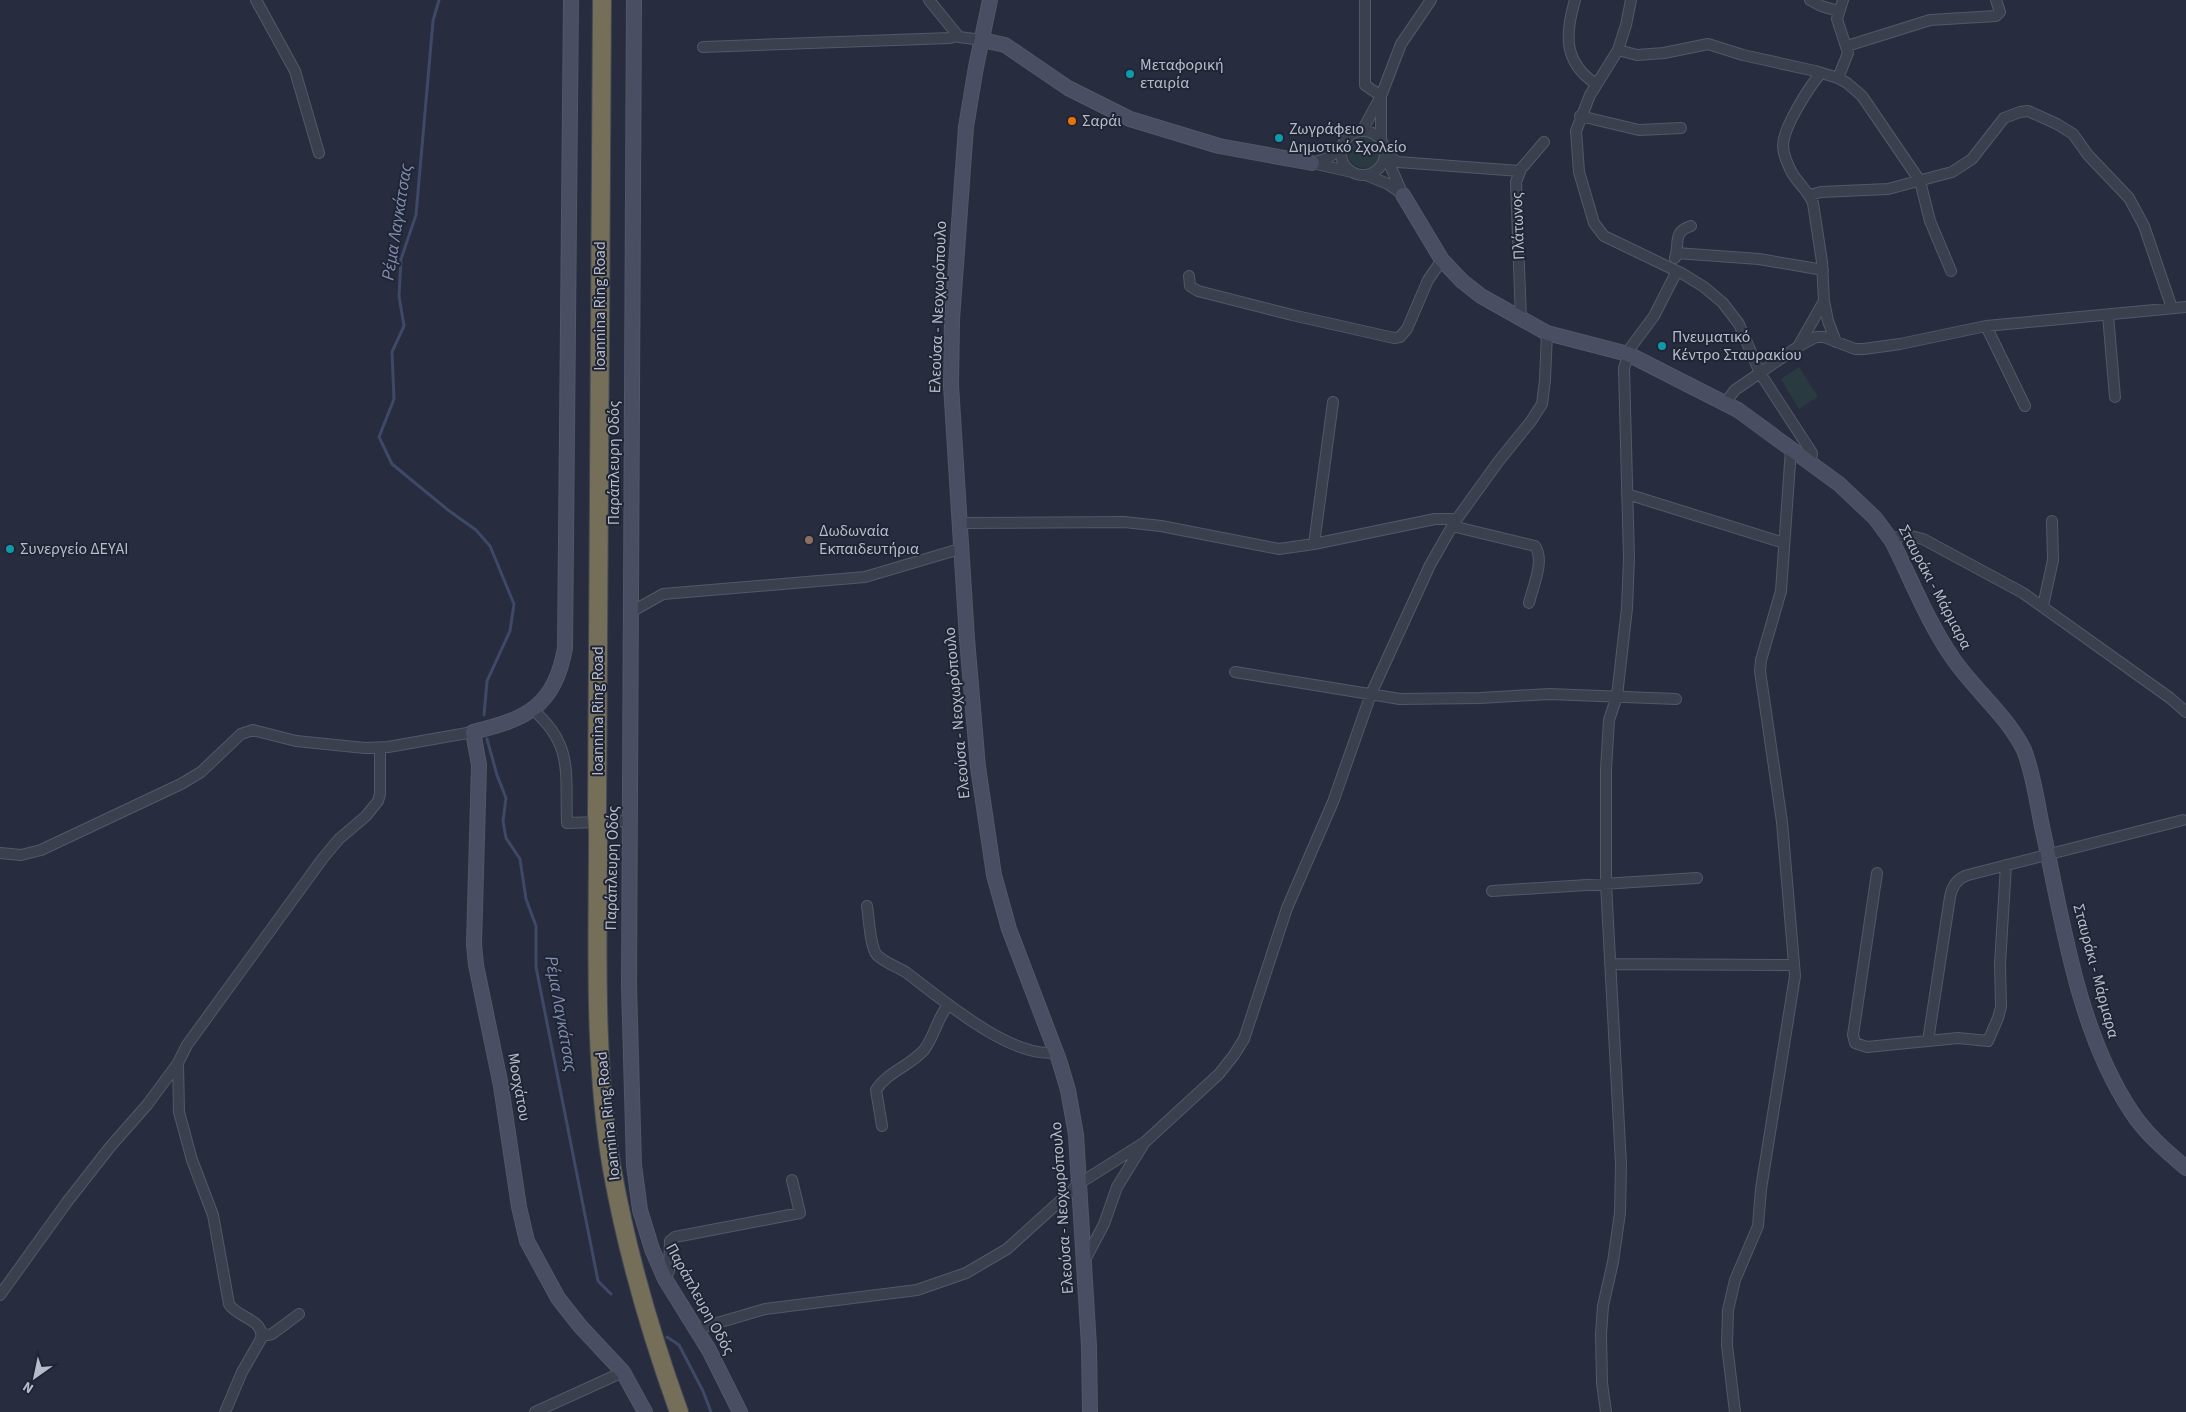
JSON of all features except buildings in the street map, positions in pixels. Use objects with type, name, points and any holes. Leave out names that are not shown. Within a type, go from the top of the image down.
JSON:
[{"type":"highway","name":"Ioannina Ring Road","points":[[602,0],[597,813],[600,1044],[612,1168],[630,1260],[658,1354],[679,1412]]},
{"type":"street","points":[[256,0],[295,71],[319,153]]},
{"type":"street","points":[[0,853],[21,855],[41,850],[181,784],[201,772],[236,738],[249,731],[260,730],[306,742],[380,748],[473,732],[501,724],[533,710],[546,697],[558,678],[566,635],[571,0]]},
{"type":"street","name":"Παράπλευρη Οδός","points":[[634,0],[628,986],[634,1165],[644,1224],[652,1249],[665,1279],[697,1329],[740,1412]]},
{"type":"street","points":[[929,0],[958,36],[1005,45],[1068,88],[1130,118],[1219,146],[1366,175],[1388,184],[1403,195]]},
{"type":"street","name":"Ελεούσα - Νεοχωρόπουλο","points":[[990,0],[966,127],[952,320],[951,385],[974,731],[989,852],[994,875],[1009,929],[1056,1052],[1068,1090],[1076,1135],[1085,1260],[1090,1412]]},
{"type":"street","points":[[1365,0],[1365,85],[1381,96]]},
{"type":"street","points":[[1362,131],[1381,96],[1401,44],[1431,0]]},
{"type":"street","points":[[1575,0],[1568,25],[1568,44],[1581,71],[1596,84]]},
{"type":"street","points":[[1631,0],[1618,50],[1596,84],[1580,116],[1575,136],[1579,172],[1585,196],[1597,228],[1610,239],[1674,269],[1704,287],[1732,314],[1745,336],[1760,373],[1812,453],[1810,462]]},
{"type":"street","points":[[1810,0],[1825,8],[1838,11]]},
{"type":"street","points":[[1838,78],[1848,53],[1837,19],[1843,0]]},
{"type":"street","points":[[1847,46],[1930,20],[1996,16],[2000,12],[1996,0]]},
{"type":"street","points":[[703,47],[846,43],[958,36]]},
{"type":"street","points":[[1618,50],[1636,55],[1664,53],[1708,44],[1743,55],[1838,78],[1862,96],[1920,181],[1930,222],[1951,271]]},
{"type":"street","points":[[1821,73],[1804,95],[1783,144],[1785,157],[1792,172],[1810,195],[1823,270],[1824,301],[1828,321],[1836,342]]},
{"type":"street","points":[[1381,96],[1381,140],[1403,195]]},
{"type":"street","points":[[1810,195],[1821,192],[1884,190],[1952,172],[1966,164],[1978,152],[1998,123],[2011,114],[2028,111],[2057,124],[2073,134],[2088,155],[2120,186],[2133,203],[2144,226],[2172,308]]},
{"type":"street","points":[[1580,116],[1639,130],[1681,128]]},
{"type":"street","points":[[1312,163],[1328,158],[1341,148],[1349,136],[1362,131],[1376,135],[1381,140]]},
{"type":"street","name":"Πλάτωνος","points":[[1521,320],[1516,191],[1520,172],[1544,142]]},
{"type":"street","points":[[1341,148],[1343,162],[1352,172]]},
{"type":"street","points":[[1385,154],[1398,162],[1520,172]]},
{"type":"street","points":[[1366,175],[1379,168],[1385,154]]},
{"type":"street","name":"Σταυράκι - Μάρμαρα","points":[[1403,195],[1442,260],[1470,288],[1521,320],[1548,333],[1628,354],[1725,403],[1810,462],[1865,508],[1890,539],[1942,642],[1965,676],[2012,731],[2024,750],[2090,1030],[2106,1065],[2131,1111],[2145,1130],[2186,1168]]},
{"type":"street","points":[[1606,1412],[1602,1383],[1601,1334],[1603,1306],[1613,1262],[1620,1213],[1621,1164],[1606,884],[1606,769],[1609,720],[1617,696],[1627,608],[1629,559],[1624,368],[1628,354],[1654,316],[1674,269],[1679,233],[1690,226]]},
{"type":"street","points":[[1676,253],[1758,259],[1823,270]]},
{"type":"street","points":[[1189,276],[1190,286],[1193,289],[1292,315],[1394,338],[1400,337],[1407,329],[1428,280],[1442,260]]},
{"type":"street","points":[[1799,346],[1824,301]]},
{"type":"street","points":[[1725,403],[1735,390],[1799,346],[1816,337],[1849,347],[1864,349],[1900,344],[1986,326],[2061,317],[2108,315],[2186,307]]},
{"type":"street","points":[[2108,315],[2115,397]]},
{"type":"street","points":[[1986,326],[2025,406]]},
{"type":"street","points":[[697,1329],[765,1309],[916,1290],[966,1273],[1007,1249],[1057,1201],[1080,1183],[1145,1142],[1219,1074],[1244,1039],[1287,908],[1333,802],[1371,694],[1430,565],[1454,523],[1539,409],[1544,386],[1548,333]]},
{"type":"street","points":[[1314,544],[1333,402]]},
{"type":"street","points":[[1736,1412],[1727,1345],[1728,1310],[1735,1280],[1760,1219],[1761,1189],[1795,980],[1779,797],[1760,671],[1762,654],[1780,600],[1791,448]]},
{"type":"street","points":[[1627,494],[1784,543]]},
{"type":"street","points":[[961,522],[1124,522],[1161,526],[1279,549],[1314,544],[1445,518],[1454,523],[1535,546],[1539,553],[1539,561],[1529,603]]},
{"type":"street","points":[[2043,606],[2053,560],[2052,521]]},
{"type":"street","points":[[1890,539],[1907,535],[1923,539],[2008,584],[2043,606],[2170,698],[2186,712]]},
{"type":"street","points":[[631,612],[663,594],[865,577],[963,548]]},
{"type":"street","points":[[1235,672],[1413,699],[1548,694],[1676,700]]},
{"type":"street","points":[[533,710],[554,730],[563,751],[567,823],[630,821]]},
{"type":"street","name":"Μοσχάτου","points":[[473,732],[479,765],[474,951],[504,1101],[521,1218],[527,1241],[555,1294],[580,1326],[622,1372],[645,1412]]},
{"type":"street","points":[[0,1295],[110,1146],[147,1106],[178,1063],[187,1045],[318,864],[339,839],[375,806],[380,794],[380,748]]},
{"type":"street","points":[[1928,1041],[1950,896],[1953,888],[1964,876],[2183,820]]},
{"type":"street","points":[[1877,874],[1854,1040],[1858,1045],[1867,1047],[1965,1038],[1988,1041],[2001,1006],[2000,964],[2006,864]]},
{"type":"street","points":[[1492,891],[1697,878]]},
{"type":"street","points":[[867,906],[876,954],[906,973],[970,1021],[1028,1050],[1042,1054],[1056,1052]]},
{"type":"street","points":[[1610,964],[1794,965]]},
{"type":"street","points":[[882,1126],[876,1090],[884,1080],[923,1051],[938,1020],[948,1005]]},
{"type":"street","points":[[178,1063],[181,1122],[196,1170],[214,1215],[229,1304],[233,1310],[258,1325],[262,1333],[261,1339],[242,1372],[225,1412]]},
{"type":"street","points":[[1085,1260],[1104,1224],[1117,1187],[1145,1142]]},
{"type":"street","points":[[665,1279],[669,1272],[670,1241],[675,1237],[800,1213],[792,1180]]},
{"type":"street","points":[[262,1333],[272,1334],[299,1314]]},
{"type":"street","points":[[535,1412],[622,1372]]},
{"type":"shaded area","points":[[1364,136],[1375,141],[1380,152],[1375,163],[1364,168],[1353,163],[1348,152],[1353,141]]},
{"type":"shaded area","points":[[1799,367],[1818,397],[1799,409],[1781,379]]},
{"type":"waterway","name":"Ρέμα Λαγκάτσας","points":[[439,0],[433,21],[416,215],[401,259],[399,296],[404,326],[392,352],[394,399],[379,437],[392,464],[448,510],[476,530],[490,546],[514,604],[510,631],[487,681],[484,715]]},
{"type":"waterway","name":"Ρέμα Λαγκάτσας","points":[[487,739],[497,775],[506,798],[503,821],[506,838],[520,859],[526,899],[536,926],[536,967],[598,1281],[611,1294]]},
{"type":"waterway","name":"Ρέμα Λαγκάτσας","points":[[667,1337],[679,1345],[703,1391],[711,1412]]},
{"type":"place","name":"Μεταφορική εταιρία","points":[[1130,74]]},
{"type":"place","name":"Σαράι","points":[[1072,121]]},
{"type":"place","name":"Ζωγράφειο Δημοτικό Σχολείο","points":[[1279,138]]},
{"type":"place","name":"Πνευματικό Κέντρο Σταυρακίου","points":[[1662,346]]},
{"type":"place","name":"Δωδωναία Εκπαιδευτήρια","points":[[809,540]]},
{"type":"place","name":"Συνεργείο ΔΕΥΑΙ","points":[[10,549]]}]
